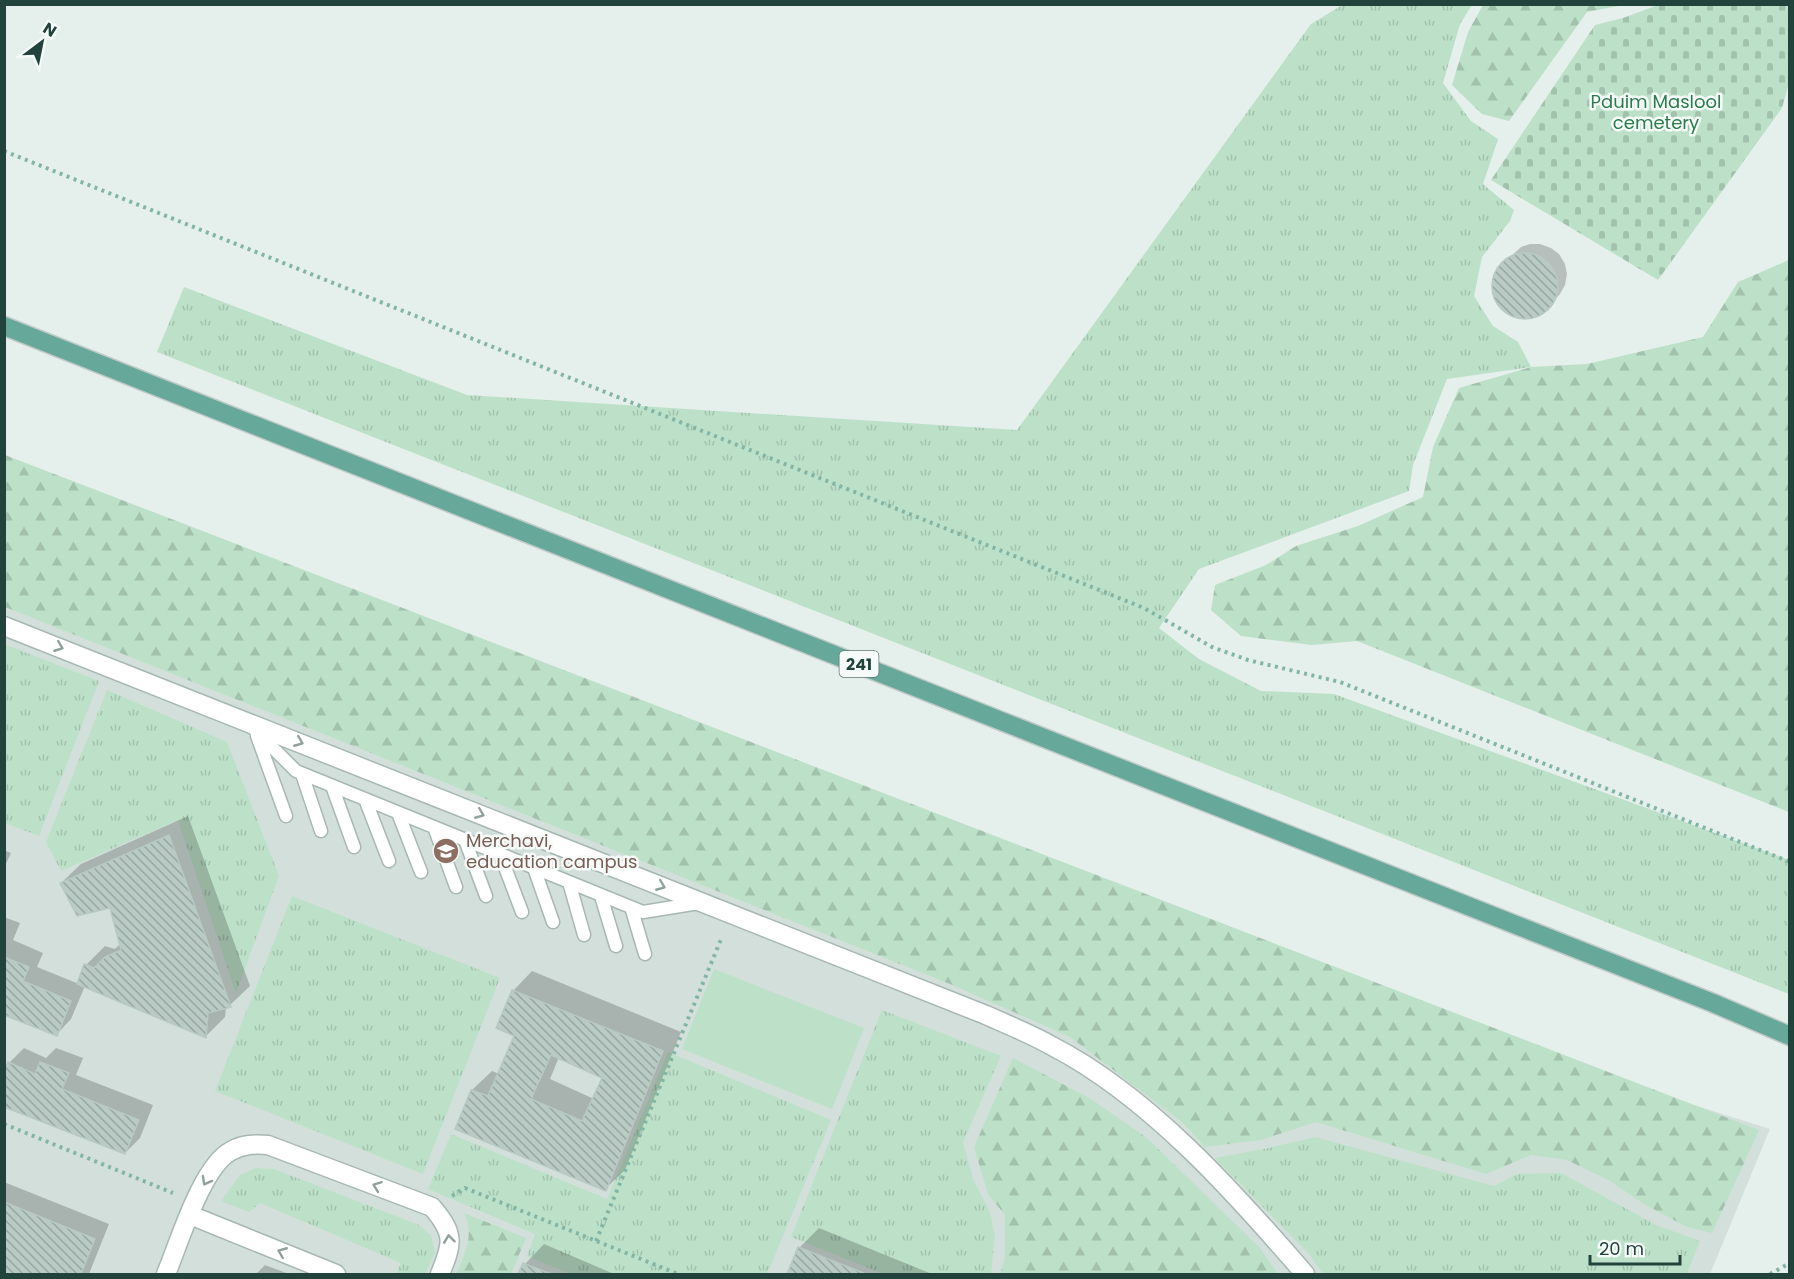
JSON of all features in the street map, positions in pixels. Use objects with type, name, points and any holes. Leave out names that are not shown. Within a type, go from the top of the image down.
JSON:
[{"type":"main road","name":"241","points":[[4,326],[1713,1003],[1790,1036]]},
{"type":"main road","name":"241","points":[[1713,1003],[1790,1029]]},
{"type":"street","points":[[4,626],[251,726],[986,1015],[1053,1046],[1095,1072],[1152,1114],[1252,1213],[1305,1275]]},
{"type":"street","points":[[166,1275],[213,1167],[230,1151],[251,1143],[268,1145],[432,1207],[444,1221],[450,1234],[450,1251],[440,1275]]},
{"type":"street","points":[[193,1209],[336,1275]]},
{"type":"lane","points":[[251,726],[296,771],[631,908],[643,912],[702,902]]},
{"type":"lane","points":[[251,726],[286,816]]},
{"type":"lane","points":[[303,774],[321,831]]},
{"type":"lane","points":[[332,786],[354,847]]},
{"type":"lane","points":[[365,800],[389,861]]},
{"type":"lane","points":[[398,813],[420,872]]},
{"type":"lane","points":[[435,827],[456,887]]},
{"type":"lane","points":[[465,840],[486,896]]},
{"type":"lane","points":[[500,854],[522,912]]},
{"type":"lane","points":[[534,868],[553,922]]},
{"type":"lane","points":[[569,882],[584,935]]},
{"type":"lane","points":[[601,896],[616,946]]},
{"type":"lane","points":[[631,908],[645,954]]},
{"type":"path","points":[[4,151],[1144,608],[1212,647],[1248,660],[1340,682],[1790,862]]},
{"type":"path","points":[[596,1241],[731,914]]},
{"type":"path","points":[[4,1124],[193,1209]]},
{"type":"path","points":[[432,1207],[465,1188],[678,1275]]},
{"type":"path","points":[[1770,1275],[1790,1263]]},
{"type":"shaded area","name":"Merchavi, education campus","points":[[4,573],[1770,1129],[1710,1274],[5,1274]]},
{"type":"green space","points":[[1344,4],[1472,5],[1460,24],[1443,83],[1471,121],[1498,139],[1483,184],[1514,210],[1510,221],[1482,257],[1474,296],[1493,326],[1518,342],[1531,367],[1447,379],[1413,465],[1409,491],[1199,569],[1159,628],[1199,659],[1261,691],[1334,694],[1789,860],[1789,994],[157,352],[184,287],[467,395],[1017,430],[1311,24]]},
{"type":"green space","points":[[1483,5],[1624,5],[1587,12],[1509,121],[1482,114],[1452,85],[1468,32]]},
{"type":"green space","name":"Pduim Maslool cemetery","points":[[1658,5],[1785,5],[1789,7],[1789,83],[1782,108],[1658,280],[1491,180],[1595,25],[1623,18]]},
{"type":"green space","points":[[1789,260],[1789,812],[1357,641],[1312,645],[1241,636],[1211,610],[1215,585],[1266,565],[1296,546],[1358,526],[1423,497],[1433,447],[1459,388],[1531,367],[1587,364],[1703,337],[1738,282]]},
{"type":"green space","points":[[4,455],[1759,1130],[1712,1233],[1687,1227],[1644,1204],[1610,1181],[1567,1160],[1531,1155],[1486,1174],[1316,1122],[1261,1140],[1205,1147],[1182,1122],[1070,1037],[950,984],[5,607]]},
{"type":"green space","points":[[4,644],[99,681],[39,836],[5,823]]},
{"type":"green space","points":[[107,690],[227,742],[279,876],[236,993],[178,820],[61,871],[46,842]]},
{"type":"green space","points":[[292,896],[500,978],[423,1174],[215,1091]]},
{"type":"green space","points":[[714,969],[864,1028],[832,1109],[682,1049]]},
{"type":"green space","points":[[882,1010],[1001,1056],[963,1142],[973,1179],[990,1212],[995,1236],[991,1274],[884,1274],[791,1237]]},
{"type":"green space","points":[[668,1052],[831,1120],[767,1274],[571,1274],[527,1256],[535,1234],[428,1189],[451,1134],[607,1199]]},
{"type":"green space","points":[[1013,1058],[1091,1099],[1147,1138],[1260,1248],[1278,1274],[1000,1274],[1005,1258],[1005,1215],[988,1194],[974,1147]]},
{"type":"green space","points":[[1315,1137],[1494,1186],[1517,1174],[1561,1173],[1656,1225],[1700,1241],[1687,1274],[1323,1274],[1309,1254],[1215,1158]]},
{"type":"green space","points":[[256,1168],[274,1169],[419,1225],[431,1235],[435,1253],[425,1274],[397,1273],[401,1263],[260,1203],[249,1212],[221,1201],[240,1175]]},
{"type":"green space","points":[[464,1213],[526,1238],[511,1274],[456,1274],[468,1244],[469,1229]]},
{"type":"building","points":[[1525,253],[1537,256],[1548,263],[1555,274],[1558,286],[1555,298],[1548,309],[1537,316],[1525,319],[1513,316],[1502,309],[1495,298],[1492,286],[1495,274],[1502,263],[1513,256]]},
{"type":"building","points":[[169,835],[231,1007],[208,1013],[206,1038],[77,984],[84,964],[94,968],[105,957],[121,950],[110,908],[77,916],[60,883]]},
{"type":"building","points":[[4,957],[29,967],[23,981],[71,1001],[57,1036],[4,1015]]},
{"type":"building","points":[[512,990],[663,1051],[606,1191],[455,1129],[471,1090],[488,1096],[514,1036],[496,1028]],"holes":[[[551,1055],[602,1078],[582,1121],[531,1099]]]},
{"type":"building","points":[[8,1062],[35,1074],[40,1062],[69,1073],[62,1089],[139,1120],[125,1154],[4,1107],[4,1070]]},
{"type":"building","points":[[4,1202],[95,1239],[81,1274],[4,1274]]},
{"type":"building","points":[[798,1247],[866,1274],[787,1274]]},
{"type":"building","points":[[523,1263],[551,1274],[518,1274]]},
{"type":"place","name":"Merchavi, education campus","points":[[446,851]]}]
